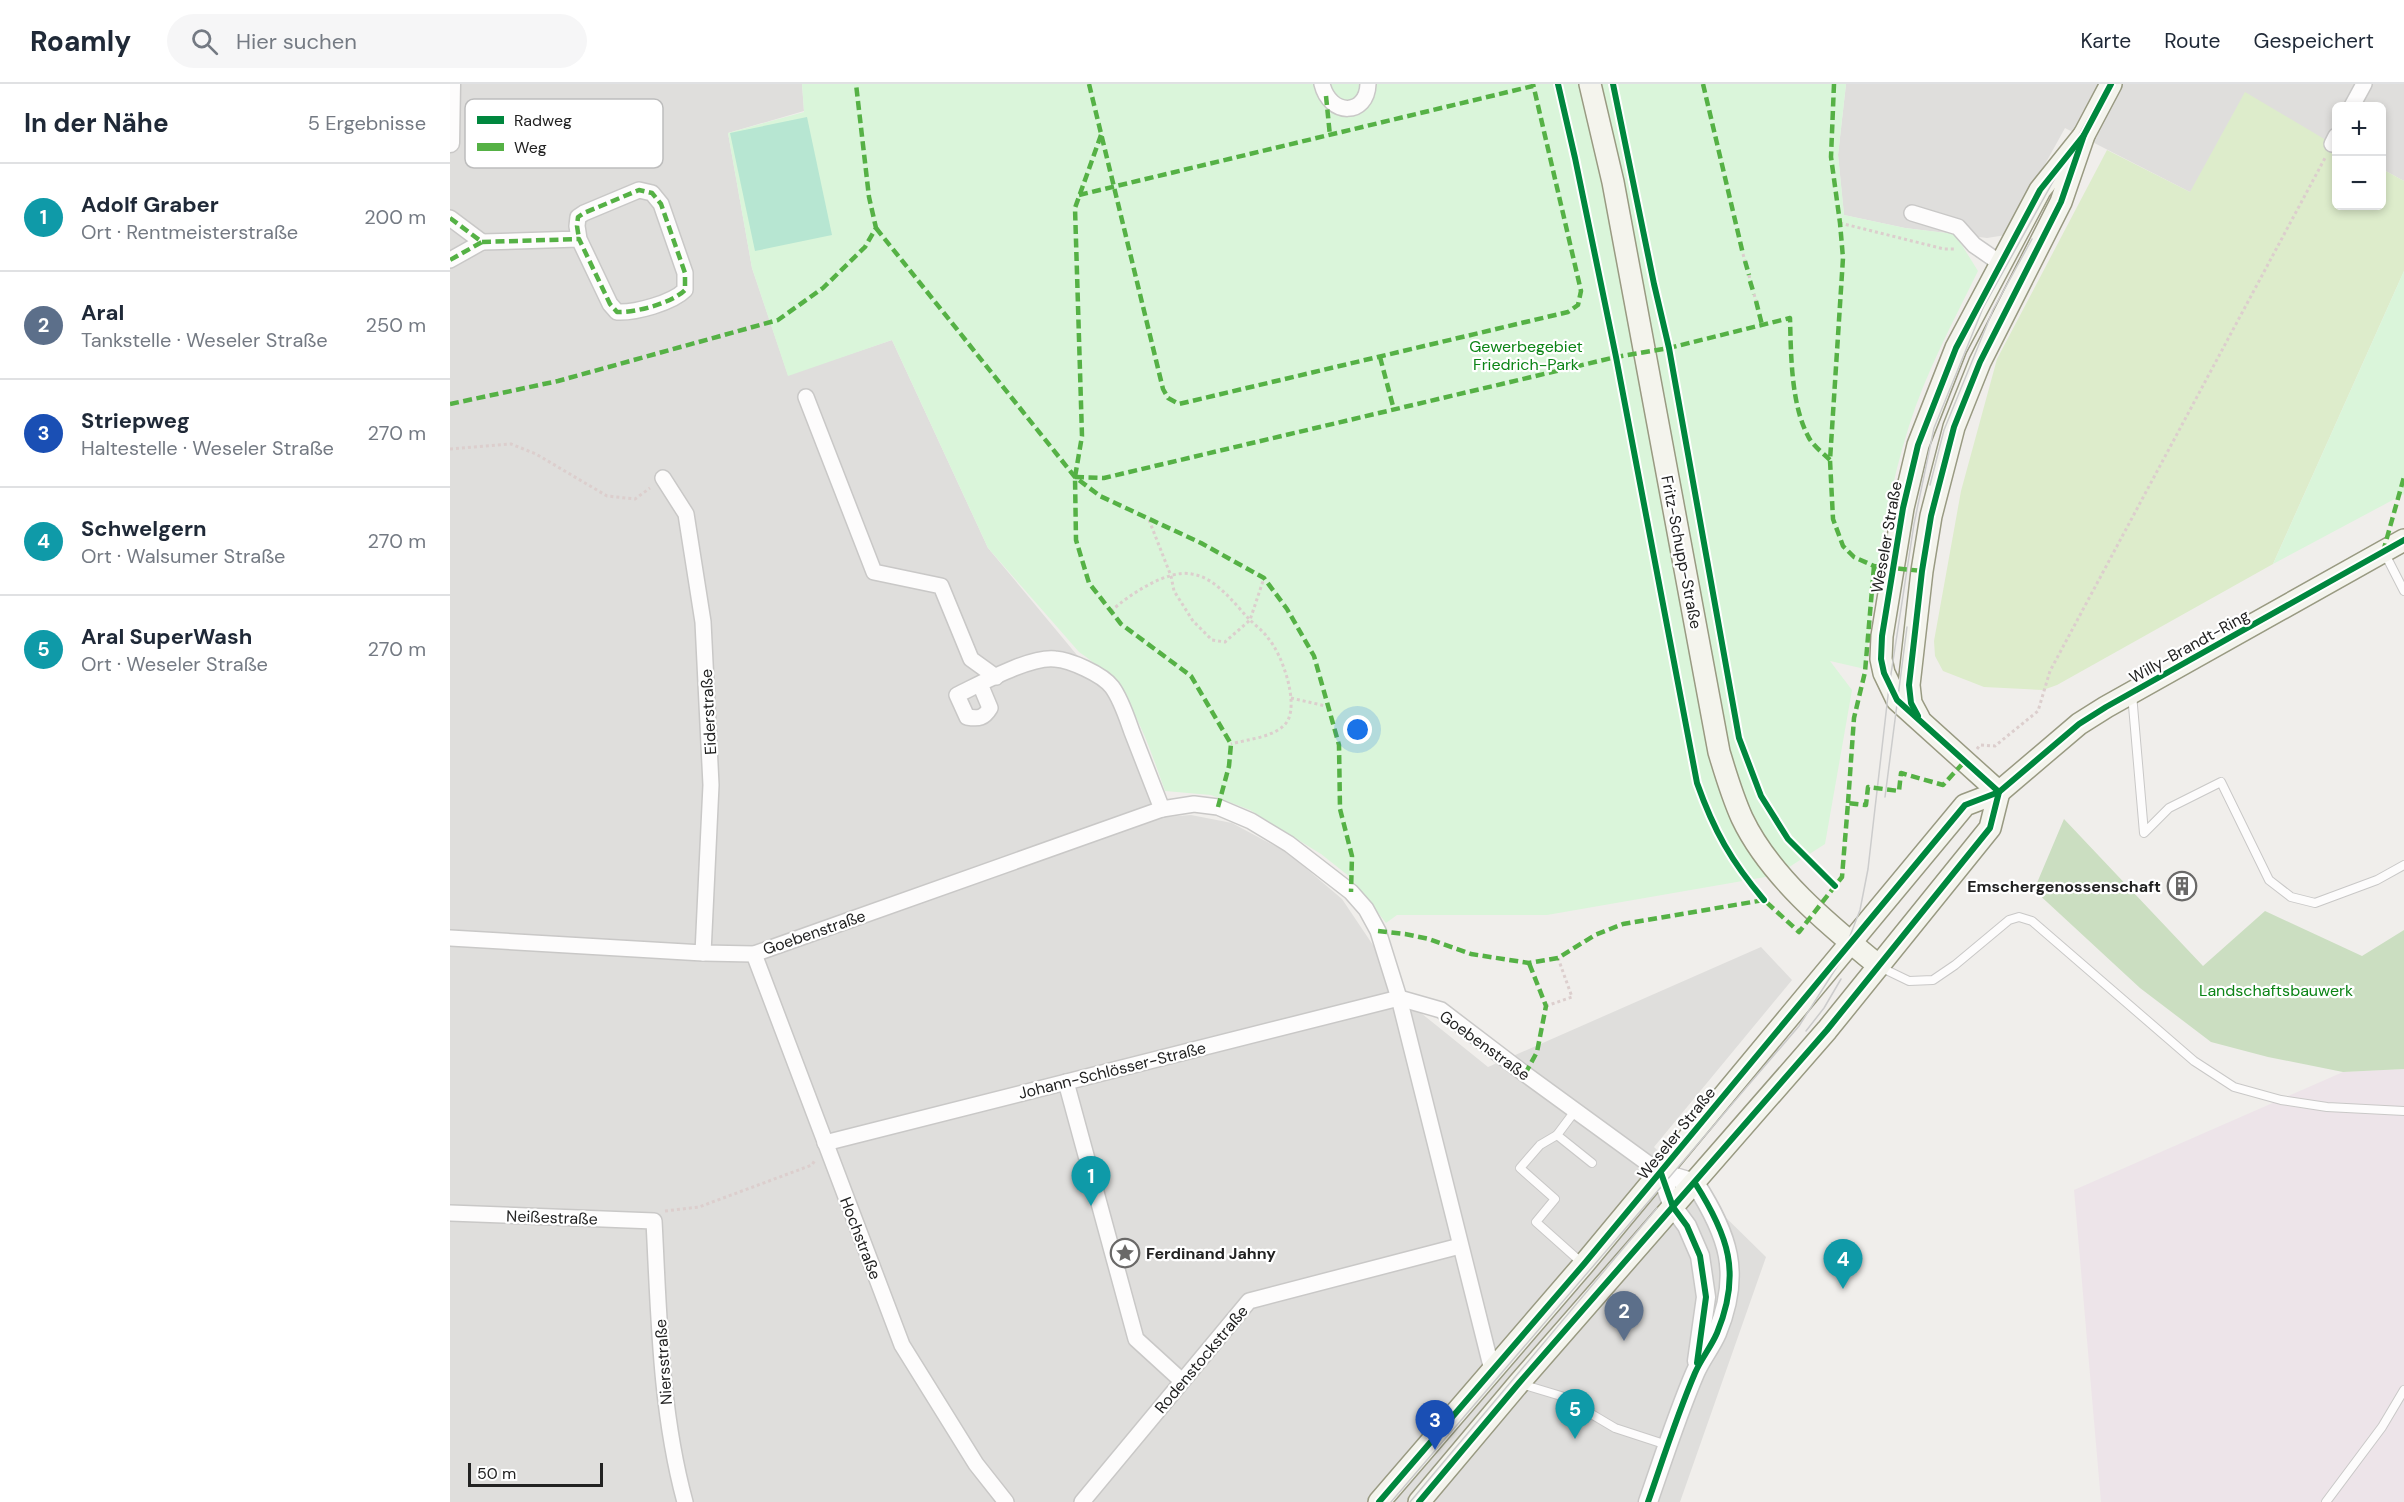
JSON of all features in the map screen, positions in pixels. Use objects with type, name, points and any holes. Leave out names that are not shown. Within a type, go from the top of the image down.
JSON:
[{"type":"main road","name":"Fritz-Schupp-Straße","points":[[1590,84],[1615,193],[1719,752],[1730,789],[1743,820],[1761,849],[1795,893],[1879,966]]},
{"type":"main road","name":"Weseler Straße","points":[[1921,721],[1911,703],[1909,685],[1930,527],[1954,427],[1980,362],[2061,202],[2084,135],[2111,84]]},
{"type":"main road","name":"Weseler Straße","points":[[1379,1502],[1584,1264],[1965,805],[1999,792],[1897,700],[1889,687],[1881,659],[1882,636],[1903,508],[1918,445],[1956,348],[2040,190],[2084,135]]},
{"type":"main road","name":"Willy-Brandt-Ring","points":[[1999,792],[2079,724],[2404,540]]},
{"type":"main road","points":[[1419,1502],[1519,1383],[1827,1030],[1990,828],[1999,792]]},
{"type":"street","points":[[450,142],[451,84]]},
{"type":"street","points":[[1322,84],[1331,103],[1345,108],[1359,104],[1364,99],[1368,84]]},
{"type":"street","points":[[2354,102],[2364,84]]},
{"type":"street","points":[[639,190],[652,193],[661,204],[685,273],[685,290],[677,298],[626,312],[617,312],[609,304],[579,239],[578,217],[584,213],[639,190]]},
{"type":"street","points":[[1912,213],[1958,226],[1974,244],[2000,263]]},
{"type":"street","points":[[450,218],[482,242]]},
{"type":"street","points":[[450,260],[482,242],[579,239]]},
{"type":"street","points":[[806,397],[874,572],[941,586],[970,659],[996,676]]},
{"type":"street","name":"Eiderstraße","points":[[663,478],[686,514],[703,622],[711,785],[703,953]]},
{"type":"street","points":[[980,684],[1018,666],[1054,659],[1094,672],[1111,686],[1124,711],[1162,809]]},
{"type":"street","name":"Goebenstraße","points":[[450,938],[754,954],[1162,809],[1194,804],[1218,807],[1251,821],[1289,844],[1351,892],[1366,909],[1378,931],[1399,998],[1441,1010],[1660,1173]]},
{"type":"street","name":"Hochstraße","points":[[754,954],[902,1345],[976,1464],[1006,1502]]},
{"type":"street","points":[[1399,998],[1492,1370]]},
{"type":"street","name":"Johann-Schlösser-Straße","points":[[825,1143],[1399,998]]},
{"type":"street","points":[[1066,1082],[1136,1339],[1182,1381]]},
{"type":"street","points":[[1648,1502],[1695,1372],[1716,1334],[1729,1298],[1731,1275],[1726,1247],[1713,1212],[1695,1183],[1660,1173]]},
{"type":"street","points":[[1660,1173],[1673,1207],[1686,1226],[1700,1256],[1706,1297],[1695,1372]]},
{"type":"street","name":"Neißestraße","points":[[450,1213],[654,1221]]},
{"type":"street","name":"Niersstraße","points":[[654,1221],[664,1398],[676,1471],[685,1502]]},
{"type":"street","name":"Rodenstockstraße","points":[[1082,1502],[1249,1301],[1460,1246]]},
{"type":"lane","points":[[2383,552],[2404,591]]},
{"type":"lane","points":[[2132,693],[2144,833],[2169,808],[2221,782],[2270,880],[2291,897],[2315,903],[2377,880],[2404,866]]},
{"type":"lane","points":[[1879,966],[1909,981],[1933,980],[1956,965],[2009,920],[2019,918],[2032,921],[2194,1061],[2234,1088],[2281,1100],[2327,1107],[2404,1111]]},
{"type":"lane","points":[[1575,1111],[1557,1135],[1540,1145],[1520,1168],[1555,1199],[1536,1222],[1584,1264]]},
{"type":"lane","points":[[1557,1135],[1593,1163]]},
{"type":"lane","points":[[1519,1383],[1561,1396],[1615,1428],[1668,1446]]},
{"type":"lane","points":[[2326,1502],[2382,1428],[2404,1390]]},
{"type":"path","points":[[1965,761],[1980,746],[1995,746],[2038,711],[2050,671],[2332,144]]},
{"type":"path","points":[[1840,223],[1944,249],[1956,249],[1974,244]]},
{"type":"path","points":[[1743,254],[1745,261]]},
{"type":"path","points":[[1749,275],[1750,281]]},
{"type":"path","points":[[1754,294],[1756,301]]},
{"type":"path","points":[[450,448],[512,444],[536,454],[607,495],[635,499],[663,478]]},
{"type":"path","points":[[1149,520],[1171,576],[1174,591],[1193,621],[1212,640],[1225,642],[1250,620],[1264,578]]},
{"type":"path","points":[[1111,611],[1140,590],[1171,576],[1192,574],[1215,584],[1269,638],[1284,666],[1291,698],[1288,719],[1278,731],[1231,744]]},
{"type":"path","points":[[1291,698],[1330,707]]},
{"type":"path","points":[[1546,1006],[1572,997],[1558,958]]},
{"type":"path","points":[[654,1221],[667,1210],[699,1207],[812,1165],[825,1143]]},
{"type":"shaded area","points":[[450,84],[802,84],[804,111],[728,133],[752,268],[788,375],[892,340],[988,548],[1111,696],[1165,817],[1191,815],[1232,823],[1288,853],[1342,899],[1416,1009],[1488,1067],[1761,947],[1792,980],[1654,1147],[1766,1257],[1680,1502],[450,1502]]},
{"type":"shaded area","points":[[1846,84],[2404,84],[2404,181],[2386,171],[2386,102],[2332,102],[2332,147],[2190,192],[2065,128],[2006,235],[1987,238],[1905,228],[1844,215],[1838,155]]},
{"type":"shaded area","points":[[2404,1069],[2404,1502],[2101,1502],[2074,1190],[2343,1072]]},
{"type":"green space","name":"Gewerbegebiet Friedrich-Park","points":[[802,84],[1846,84],[1838,155],[1844,215],[1905,228],[1955,234],[1978,271],[1923,386],[1900,456],[1881,546],[1865,669],[1830,661],[1852,690],[1825,844],[1777,875],[1547,915],[1397,915],[1386,923],[1350,877],[1321,854],[1250,810],[1211,795],[1165,791],[1143,731],[1124,696],[1097,665],[1079,652],[988,548],[892,340],[788,376],[752,268],[728,133],[804,112]]},
{"type":"green space","points":[[2245,92],[2332,144],[2332,210],[2386,210],[2386,171],[2404,181],[2404,271],[2273,564],[2057,685],[2043,690],[1984,687],[1943,671],[1935,656],[1934,641],[1961,491],[1997,359],[2107,150],[2190,192]]},
{"type":"green space","points":[[807,117],[832,235],[755,251],[730,133]]},
{"type":"green space","points":[[2404,271],[2404,494],[2273,564]]},
{"type":"green space","name":"Landschaftsbauwerk","points":[[2064,819],[2203,966],[2265,911],[2362,956],[2404,930],[2404,1069],[2343,1072],[2268,1057],[2211,1042],[2140,988],[2034,890]]},
{"type":"tram line","points":[[1391,1502],[1799,1026],[1840,962],[1860,910],[1868,869],[1889,687],[1914,524],[1934,428],[1983,308],[2107,84]]},
{"type":"tram line","points":[[1930,485],[1944,430],[1993,310],[2032,239]]},
{"type":"tram line","points":[[1885,797],[1907,627]]},
{"type":"tram line","points":[[1806,1031],[1824,1008],[1841,979]]},
{"type":"tram line","points":[[1410,1502],[1657,1208]]},
{"type":"marked path","points":[[450,404],[558,381],[778,320],[823,288],[865,247],[876,228],[869,197],[856,84]]},
{"type":"marked path","points":[[1089,84],[1163,389],[1168,398],[1179,404],[1568,312],[1578,305],[1581,291],[1533,84]]},
{"type":"marked path","points":[[1703,84],[1743,254]]},
{"type":"marked path","points":[[1834,84],[1831,157],[1843,258],[1830,460],[1833,519],[1843,546],[1854,557],[1874,566],[1922,571]]},
{"type":"marked path","points":[[1079,195],[1533,86]]},
{"type":"marked path","points":[[1326,96],[1330,136]]},
{"type":"marked path","points":[[1101,135],[1075,208],[1082,436],[1075,477],[1076,540],[1089,583],[1121,624],[1191,676],[1231,744],[1229,766],[1218,807]]},
{"type":"marked path","points":[[482,242],[579,239],[610,304],[617,312],[653,306],[685,290],[685,273],[661,204],[652,193],[639,190],[584,213],[578,217],[579,239]]},
{"type":"marked path","points":[[450,218],[482,242],[450,260]]},
{"type":"marked path","points":[[876,228],[1075,477],[1100,496],[1201,543],[1264,578],[1287,609],[1314,656],[1339,745],[1340,809],[1352,856],[1351,892]]},
{"type":"marked path","points":[[1745,261],[1749,275]]},
{"type":"marked path","points":[[1750,281],[1754,294]]},
{"type":"marked path","points":[[1756,301],[1762,325]]},
{"type":"marked path","points":[[1075,477],[1104,478],[1790,318],[1793,379],[1798,409],[1810,439],[1830,460]]},
{"type":"marked path","points":[[1380,357],[1394,410]]},
{"type":"marked path","points":[[2383,552],[2404,477]]},
{"type":"marked path","points":[[1848,803],[1854,718],[1865,672],[1874,566]]},
{"type":"marked path","points":[[1378,931],[1429,939],[1471,954],[1529,963],[1558,958],[1595,935],[1623,924],[1764,900],[1799,932],[1842,877],[1848,803],[1866,805],[1868,787],[1899,791],[1901,773],[1943,785],[1965,761]]},
{"type":"marked path","points":[[1525,1074],[1537,1052],[1546,1006],[1529,963]]},
{"type":"cycle path","points":[[1558,84],[1616,357],[1697,783],[1724,845],[1764,900]]},
{"type":"cycle path","points":[[1613,84],[1669,348],[1739,738],[1761,796],[1788,839],[1835,886]]},
{"type":"cycle path","points":[[1918,716],[1911,703],[1909,685],[1922,571],[1931,516],[1954,427],[1980,362],[2061,202],[2084,135],[2111,84]]},
{"type":"cycle path","points":[[1999,792],[1897,700],[1884,673],[1881,659],[1882,636],[1903,508],[1918,445],[1956,348],[2040,190],[2084,135]]},
{"type":"cycle path","points":[[1379,1502],[1584,1264],[1965,805],[1999,792],[2079,724],[2106,707],[2404,540]]},
{"type":"cycle path","points":[[1419,1502],[1519,1383],[1827,1030],[1990,828],[1999,792]]},
{"type":"cycle path","points":[[1661,1173],[1673,1207],[1687,1226],[1700,1256],[1706,1297],[1697,1363]]},
{"type":"cycle path","points":[[1648,1502],[1688,1389],[1717,1333],[1729,1292],[1730,1273],[1723,1237],[1695,1183]]},
{"type":"place","name":"Emschergenossenschaft","points":[[2182,886]]},
{"type":"place","name":"Adolf Graber","points":[[1091,1206]]},
{"type":"place","name":"Ferdinand Jahny","points":[[1125,1253]]},
{"type":"place","name":"Schwelgern","points":[[1843,1289]]},
{"type":"place","name":"Aral","points":[[1624,1341]]},
{"type":"place","name":"Aral SuperWash","points":[[1575,1439]]},
{"type":"place","name":"Striepweg","points":[[1435,1450]]}]
